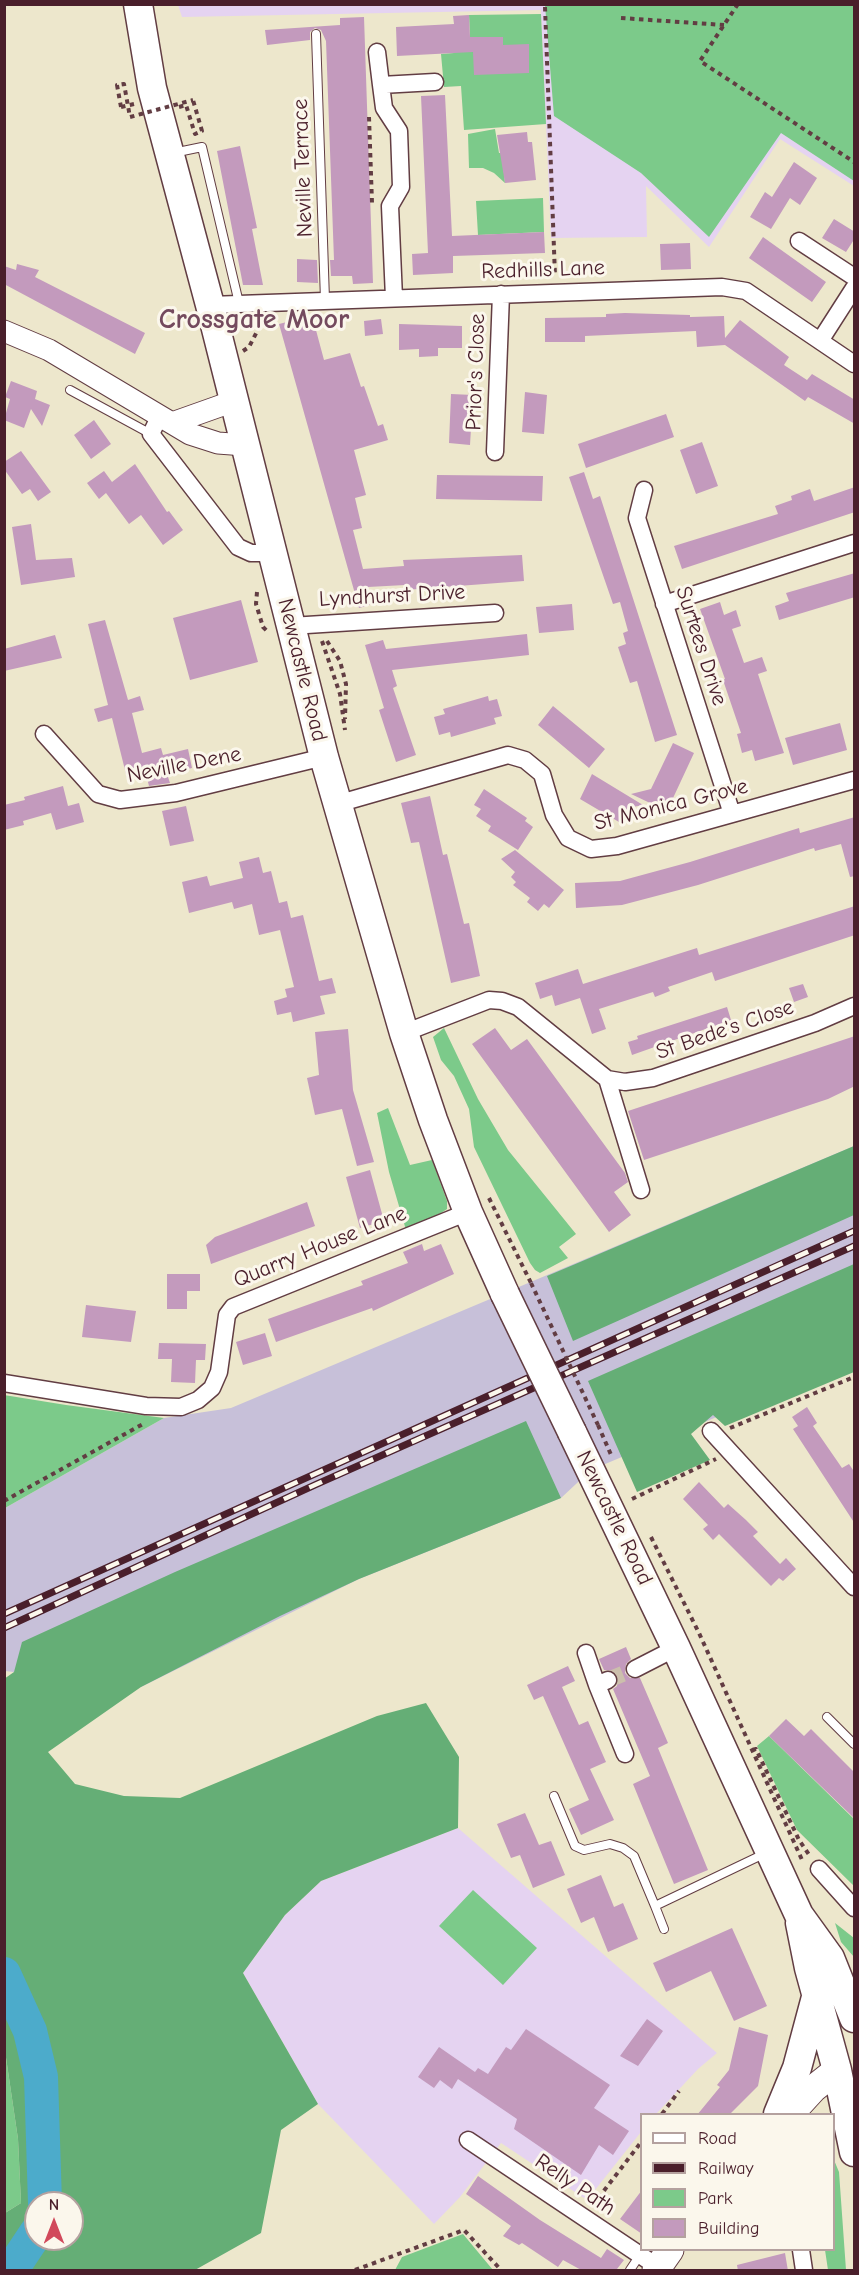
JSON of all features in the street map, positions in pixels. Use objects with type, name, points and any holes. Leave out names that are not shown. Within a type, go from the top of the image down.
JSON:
[{"type":"highway","name":"Newcastle Road","points":[[138,4],[152,88],[273,553],[303,624],[324,757],[404,1033],[433,1120],[477,1201],[505,1294],[585,1429],[676,1648],[769,1851],[799,1915],[830,1958],[855,2018]]},
{"type":"highway","name":"Newcastle Road","points":[[799,1915],[816,1996],[847,2074],[855,2152]]},
{"type":"highway","points":[[830,1958],[855,1972]]},
{"type":"highway","points":[[779,2113],[797,2068],[816,1996]]},
{"type":"highway","points":[[835,2146],[855,2160]]},
{"type":"main road","points":[[792,2113],[813,2089],[847,2074]]},
{"type":"main road","points":[[810,2113],[847,2074]]},
{"type":"street","points":[[377,52],[384,108],[399,131],[401,187],[390,206],[394,298]]},
{"type":"street","points":[[381,85],[435,82]]},
{"type":"street","points":[[799,241],[855,277]]},
{"type":"street","name":"Redhills Lane","points":[[210,305],[735,288],[746,291],[855,364]]},
{"type":"street","points":[[820,341],[855,288]]},
{"type":"street","name":"Prior's Close","points":[[495,452],[501,294]]},
{"type":"street","points":[[4,330],[49,350],[161,424],[218,443],[245,445]]},
{"type":"street","points":[[161,424],[234,401]]},
{"type":"street","points":[[161,424],[238,547],[251,553],[273,553]]},
{"type":"street","name":"Surtees Drive","points":[[644,490],[637,518],[732,814]]},
{"type":"street","points":[[664,604],[855,543]]},
{"type":"street","name":"Lyndhurst Drive","points":[[303,624],[495,613]]},
{"type":"street","name":"Neville Dene","points":[[44,734],[98,795],[120,800],[176,793],[324,757]]},
{"type":"street","name":"St Monica Grove","points":[[337,804],[508,755],[525,760],[542,774],[554,815],[568,838],[591,849],[617,846],[855,780]]},
{"type":"street","points":[[404,1033],[489,1000],[502,1001],[518,1007],[607,1079],[641,1190]]},
{"type":"street","name":"St Bede's Close","points":[[607,1079],[625,1082],[653,1078],[815,1023],[855,1006]]},
{"type":"street","name":"Quarry House Lane","points":[[4,1383],[158,1406],[181,1407],[198,1400],[212,1388],[219,1372],[227,1315],[233,1307],[477,1201]]},
{"type":"street","points":[[711,1431],[855,1587]]},
{"type":"street","points":[[636,1669],[676,1648]]},
{"type":"street","points":[[586,1653],[603,1682],[625,1754]]},
{"type":"street","points":[[814,1871],[855,1908]]},
{"type":"street","name":"Relly Path","points":[[468,2140],[583,2218],[640,2246]]},
{"type":"street","points":[[801,2251],[804,2271]]},
{"type":"lane","name":"Neville Terrace","points":[[316,34],[325,300]]},
{"type":"lane","points":[[170,154],[202,147],[239,303]]},
{"type":"lane","points":[[70,390],[161,424]]},
{"type":"lane","points":[[827,1717],[855,1744]]},
{"type":"lane","points":[[554,1796],[575,1846],[584,1850],[610,1844],[623,1848],[634,1856],[664,1929]]},
{"type":"lane","points":[[655,1906],[769,1851]]},
{"type":"lane","points":[[630,2271],[661,2257]]},
{"type":"path","points":[[738,4],[700,61],[854,162]]},
{"type":"path","points":[[544,7],[556,292]]},
{"type":"path","points":[[621,18],[724,25]]},
{"type":"path","points":[[137,103],[121,107],[117,85],[124,84],[130,117],[193,100],[202,131],[195,134],[186,105]]},
{"type":"path","points":[[369,107],[373,215]]},
{"type":"path","points":[[241,352],[249,346],[266,315],[265,302]]},
{"type":"path","points":[[303,624],[340,661],[346,684],[345,730],[330,659],[303,624]]},
{"type":"path","points":[[477,1201],[531,1283],[585,1429]]},
{"type":"path","points":[[637,1510],[632,1499],[712,1462],[727,1449],[727,1429],[855,1377]]},
{"type":"path","points":[[4,1501],[155,1417],[158,1406]]},
{"type":"path","points":[[647,1530],[699,1633],[752,1750],[814,1871]]},
{"type":"path","points":[[752,1750],[756,1749],[814,1871]]},
{"type":"path","points":[[663,2113],[679,2091]]},
{"type":"path","points":[[583,2218],[640,2144]]},
{"type":"path","points":[[355,2271],[464,2230],[501,2271]]},
{"type":"shaded area","points":[[178,5],[854,5],[854,186],[780,139],[709,247],[646,186],[647,237],[551,238],[541,10],[182,17]]},
{"type":"shaded area","points":[[854,1146],[854,1359],[591,1470],[561,1498],[359,1579],[141,1687],[5,1671],[5,1508],[164,1418],[231,1408]]},
{"type":"shaded area","points":[[458,1828],[717,2053],[698,2069],[657,2113],[640,2113],[640,2133],[587,2200],[501,2143],[460,2197],[434,2224],[318,2104],[243,1973],[285,1915],[321,1881]]},
{"type":"green space","points":[[545,5],[854,5],[854,181],[781,133],[709,237],[641,173],[554,116]]},
{"type":"green space","points":[[541,14],[546,124],[464,130],[461,86],[444,87],[441,54],[454,53],[455,38],[470,37],[469,15]]},
{"type":"green space","points":[[495,129],[499,153],[502,153],[505,183],[494,173],[483,168],[469,168],[468,134]]},
{"type":"green space","points":[[543,198],[544,232],[478,235],[476,201]]},
{"type":"green space","points":[[444,1028],[478,1099],[508,1150],[576,1234],[559,1247],[568,1258],[540,1273],[530,1263],[474,1147],[469,1109],[454,1076],[441,1060],[433,1037]]},
{"type":"green space","points":[[388,1108],[410,1165],[432,1160],[447,1201],[447,1209],[406,1230],[389,1172],[377,1113]]},
{"type":"green space","points":[[854,1146],[854,1215],[573,1341],[547,1276]]},
{"type":"green space","points":[[854,1264],[854,1372],[725,1426],[713,1415],[691,1434],[710,1460],[637,1492],[588,1381]]},
{"type":"green space","points":[[4,1395],[66,1405],[164,1418],[5,1508]]},
{"type":"green space","points":[[526,1421],[561,1498],[359,1579],[280,1616],[141,1687],[48,1752],[75,1784],[124,1796],[180,1798],[377,1716],[426,1703],[459,1757],[458,1828],[321,1881],[285,1915],[243,1973],[318,2104],[281,2130],[261,2233],[195,2270],[5,2270],[5,2213],[21,2203],[18,2139],[4,2044],[4,1679],[14,1672],[22,1642],[175,1572]]},
{"type":"green space","points":[[769,1736],[854,1819],[854,1886],[797,1830],[757,1746]]},
{"type":"green space","points":[[473,1890],[537,1948],[503,1985],[439,1926]]},
{"type":"green space","points":[[835,1923],[854,1938],[854,1957],[841,1942]]},
{"type":"green space","points":[[4,2044],[18,2139],[21,2203],[5,2213]]},
{"type":"green space","points":[[835,2162],[839,2172],[846,2270],[828,2270],[825,2251],[835,2251]]},
{"type":"green space","points":[[463,2234],[493,2270],[395,2270],[402,2257]]},
{"type":"building","points":[[469,15],[470,37],[503,37],[503,45],[529,44],[529,73],[474,75],[473,52],[397,56],[396,27],[454,24],[453,16]]},
{"type":"building","points":[[364,17],[373,283],[353,284],[352,276],[331,276],[330,260],[334,260],[326,41],[321,30],[315,28],[310,32],[310,40],[267,45],[265,30],[340,25],[340,18]]},
{"type":"building","points":[[445,95],[452,236],[544,232],[545,253],[453,256],[453,273],[413,275],[412,254],[428,253],[421,96]]},
{"type":"building","points":[[527,132],[528,142],[532,142],[536,180],[505,183],[497,135]]},
{"type":"building","points":[[240,146],[257,228],[252,229],[263,285],[243,285],[217,151]]},
{"type":"building","points":[[794,162],[817,178],[800,205],[790,198],[771,229],[750,217],[765,192],[772,197]]},
{"type":"building","points":[[834,219],[855,232],[855,238],[846,252],[822,238]]},
{"type":"building","points":[[763,237],[826,282],[812,302],[749,258]]},
{"type":"building","points":[[690,243],[691,269],[661,270],[660,244]]},
{"type":"building","points":[[297,259],[317,260],[318,283],[297,282]]},
{"type":"building","points":[[17,264],[39,270],[35,277],[145,333],[135,354],[4,284],[4,266],[16,270]]},
{"type":"building","points":[[606,314],[690,315],[690,317],[724,316],[725,338],[740,320],[789,357],[784,365],[807,380],[812,374],[855,400],[855,424],[808,397],[805,401],[725,345],[697,347],[696,331],[585,336],[585,342],[545,342],[545,318],[606,317]]},
{"type":"building","points":[[303,318],[304,321],[313,319],[324,360],[350,353],[361,387],[364,386],[378,426],[383,424],[388,440],[354,450],[366,495],[355,498],[362,528],[353,530],[363,569],[404,566],[403,560],[522,555],[524,581],[405,590],[405,585],[368,587],[373,604],[359,608],[279,324]]},
{"type":"building","points":[[381,319],[383,334],[365,336],[364,321]]},
{"type":"building","points":[[399,324],[462,326],[462,348],[438,348],[438,356],[419,357],[419,349],[399,350]]},
{"type":"building","points":[[11,381],[37,391],[35,399],[50,405],[42,426],[31,409],[24,428],[4,420],[10,399],[5,397]]},
{"type":"building","points":[[525,392],[547,395],[544,434],[522,432]]},
{"type":"building","points":[[451,394],[473,395],[470,445],[449,443]]},
{"type":"building","points":[[666,414],[674,437],[586,468],[578,444]]},
{"type":"building","points":[[94,420],[111,444],[91,459],[74,435]]},
{"type":"building","points":[[702,442],[718,486],[696,494],[680,450]]},
{"type":"building","points":[[21,451],[51,492],[38,501],[30,489],[22,494],[4,469],[4,462]]},
{"type":"building","points":[[135,464],[167,512],[169,511],[183,530],[163,545],[141,515],[129,524],[106,493],[99,499],[87,483],[104,471],[112,482]]},
{"type":"building","points":[[584,472],[593,499],[600,496],[677,735],[655,742],[637,681],[630,683],[618,647],[626,644],[623,633],[628,631],[620,602],[613,604],[569,477]]},
{"type":"building","points":[[437,475],[543,476],[542,501],[436,499]]},
{"type":"building","points":[[855,487],[855,512],[682,569],[674,546],[778,514],[775,506],[792,500],[791,496],[810,489],[814,501]]},
{"type":"building","points":[[31,524],[36,560],[72,558],[75,577],[21,585],[12,527]]},
{"type":"building","points":[[855,573],[855,597],[779,620],[775,606],[789,601],[786,593]]},
{"type":"building","points":[[241,600],[258,662],[190,680],[173,618]]},
{"type":"building","points":[[720,602],[724,615],[736,610],[741,626],[732,629],[744,663],[762,657],[767,671],[758,674],[784,753],[755,761],[752,750],[742,753],[737,734],[741,733],[700,609]]},
{"type":"building","points":[[572,604],[574,630],[539,633],[536,607]]},
{"type":"building","points":[[105,620],[128,700],[140,696],[144,710],[132,713],[142,753],[161,748],[163,755],[188,749],[192,768],[167,774],[170,783],[149,786],[146,774],[127,778],[112,718],[98,722],[94,709],[108,705],[88,624]]},
{"type":"building","points":[[527,634],[529,655],[392,670],[397,686],[393,688],[416,755],[396,762],[379,710],[384,708],[365,645],[383,640],[386,649]]},
{"type":"building","points":[[55,635],[62,658],[4,671],[4,649]]},
{"type":"building","points":[[488,696],[489,701],[497,699],[502,716],[494,718],[496,724],[451,737],[450,732],[439,735],[434,717],[445,714],[443,709]]},
{"type":"building","points":[[553,706],[605,749],[589,768],[538,725]]},
{"type":"building","points":[[840,723],[847,750],[793,765],[785,738]]},
{"type":"building","points":[[673,743],[694,753],[667,811],[631,794],[651,789]]},
{"type":"building","points":[[592,774],[643,805],[628,808],[619,822],[580,799]]},
{"type":"building","points":[[63,786],[68,806],[79,803],[84,822],[56,830],[51,813],[23,821],[24,825],[4,830],[4,805]]},
{"type":"building","points":[[484,789],[527,818],[525,821],[533,827],[518,850],[488,831],[491,826],[476,816],[481,809],[474,805]]},
{"type":"building","points":[[430,796],[443,855],[447,854],[464,924],[469,923],[480,976],[451,983],[419,842],[411,843],[401,803]]},
{"type":"building","points":[[186,806],[194,841],[170,846],[162,811]]},
{"type":"building","points":[[855,817],[855,876],[850,877],[841,844],[815,851],[814,848],[698,885],[622,905],[576,908],[575,883],[620,881],[799,828],[800,833]]},
{"type":"building","points":[[515,850],[564,890],[549,908],[544,904],[538,911],[527,902],[530,898],[513,885],[516,882],[511,877],[515,872],[501,859]]},
{"type":"building","points":[[259,857],[263,873],[271,871],[279,903],[287,901],[291,918],[303,915],[319,981],[332,978],[336,993],[320,996],[325,1014],[293,1022],[291,1012],[277,1015],[274,1001],[287,997],[285,989],[294,987],[280,930],[259,935],[252,904],[234,909],[232,902],[189,913],[182,882],[207,876],[210,886],[243,878],[239,862]]},
{"type":"building","points":[[855,906],[855,935],[715,981],[712,972],[668,987],[670,991],[655,997],[653,992],[599,1009],[606,1029],[592,1034],[580,998],[555,1006],[552,995],[540,999],[535,983],[578,969],[583,984],[697,948],[699,955]]},
{"type":"building","points":[[803,984],[808,997],[794,1002],[789,988]]},
{"type":"building","points":[[727,1007],[731,1020],[632,1055],[628,1042],[638,1039],[637,1036]]},
{"type":"building","points":[[495,1028],[511,1050],[527,1039],[625,1173],[628,1182],[614,1192],[631,1215],[609,1232],[472,1044]]},
{"type":"building","points":[[348,1029],[353,1090],[374,1162],[357,1166],[342,1109],[315,1115],[307,1078],[319,1075],[315,1032]]},
{"type":"building","points":[[855,1036],[855,1086],[828,1099],[644,1160],[628,1111]]},
{"type":"building","points":[[370,1170],[384,1221],[360,1228],[346,1177]]},
{"type":"building","points":[[307,1202],[315,1226],[211,1264],[206,1245],[215,1237]]},
{"type":"building","points":[[422,1244],[424,1251],[441,1244],[454,1274],[373,1311],[372,1308],[276,1342],[268,1319],[363,1285],[361,1281],[408,1263],[403,1252]]},
{"type":"building","points":[[167,1274],[200,1274],[200,1291],[187,1291],[187,1309],[167,1309]]},
{"type":"building","points":[[86,1305],[136,1311],[131,1342],[82,1337]]},
{"type":"building","points":[[265,1333],[272,1356],[243,1365],[236,1342]]},
{"type":"building","points":[[159,1343],[206,1344],[205,1360],[196,1360],[195,1383],[171,1382],[172,1359],[158,1359]]},
{"type":"building","points":[[807,1407],[817,1423],[813,1426],[842,1468],[849,1464],[855,1473],[855,1524],[793,1429],[798,1426],[792,1417]]},
{"type":"building","points":[[699,1482],[724,1508],[728,1504],[758,1532],[753,1536],[780,1564],[786,1558],[796,1569],[783,1581],[779,1578],[771,1586],[719,1534],[713,1540],[703,1529],[708,1525],[683,1499]]},
{"type":"building","points":[[626,1647],[631,1659],[626,1664],[625,1673],[630,1678],[640,1678],[668,1743],[658,1748],[708,1870],[674,1884],[633,1784],[650,1776],[613,1689],[617,1686],[618,1676],[614,1671],[604,1670],[599,1659]]},
{"type":"building","points":[[568,1666],[575,1681],[562,1687],[579,1725],[588,1721],[606,1762],[590,1769],[614,1820],[581,1835],[569,1809],[589,1800],[543,1696],[534,1700],[527,1685]]},
{"type":"building","points":[[786,1719],[804,1736],[811,1729],[855,1773],[855,1819],[769,1736]]},
{"type":"building","points":[[525,1813],[539,1845],[551,1841],[565,1875],[533,1888],[520,1855],[511,1858],[497,1824]]},
{"type":"building","points":[[601,1875],[614,1907],[623,1903],[638,1939],[608,1952],[594,1917],[581,1923],[567,1889]]},
{"type":"building","points":[[732,1928],[767,2006],[734,2021],[711,1971],[666,1992],[653,1963]]},
{"type":"building","points":[[647,2019],[663,2031],[638,2066],[620,2056]]},
{"type":"building","points":[[739,2027],[768,2035],[758,2086],[731,2113],[699,2113],[720,2087],[717,2085],[729,2070]]},
{"type":"building","points":[[526,2029],[610,2085],[594,2108],[629,2131],[613,2155],[599,2145],[581,2175],[514,2129],[517,2119],[458,2079],[452,2089],[440,2080],[434,2088],[418,2077],[439,2047],[475,2072],[478,2068],[488,2074],[506,2047],[511,2050]]},
{"type":"building","points":[[478,2176],[540,2220],[601,2258],[607,2249],[624,2260],[617,2269],[620,2271],[583,2271],[563,2260],[558,2267],[522,2243],[519,2245],[503,2236],[511,2226],[466,2194]]},
{"type":"building","points":[[640,2193],[640,2233],[620,2219]]},
{"type":"building","points":[[785,2253],[788,2271],[738,2271],[737,2265]]},
{"type":"waterway","points":[[4,1974],[30,2031],[41,2077],[45,2191]]},
{"type":"waterway","points":[[4,2268],[16,2263],[24,2251]]},
{"type":"tunnel","points":[[608,1680],[635,1669]]},
{"type":"railway","points":[[4,1614],[854,1231]]},
{"type":"railway","points":[[4,1628],[317,1484],[854,1246]]},
{"type":"district","name":"Crossgate Moor","points":[[254,320]]}]
